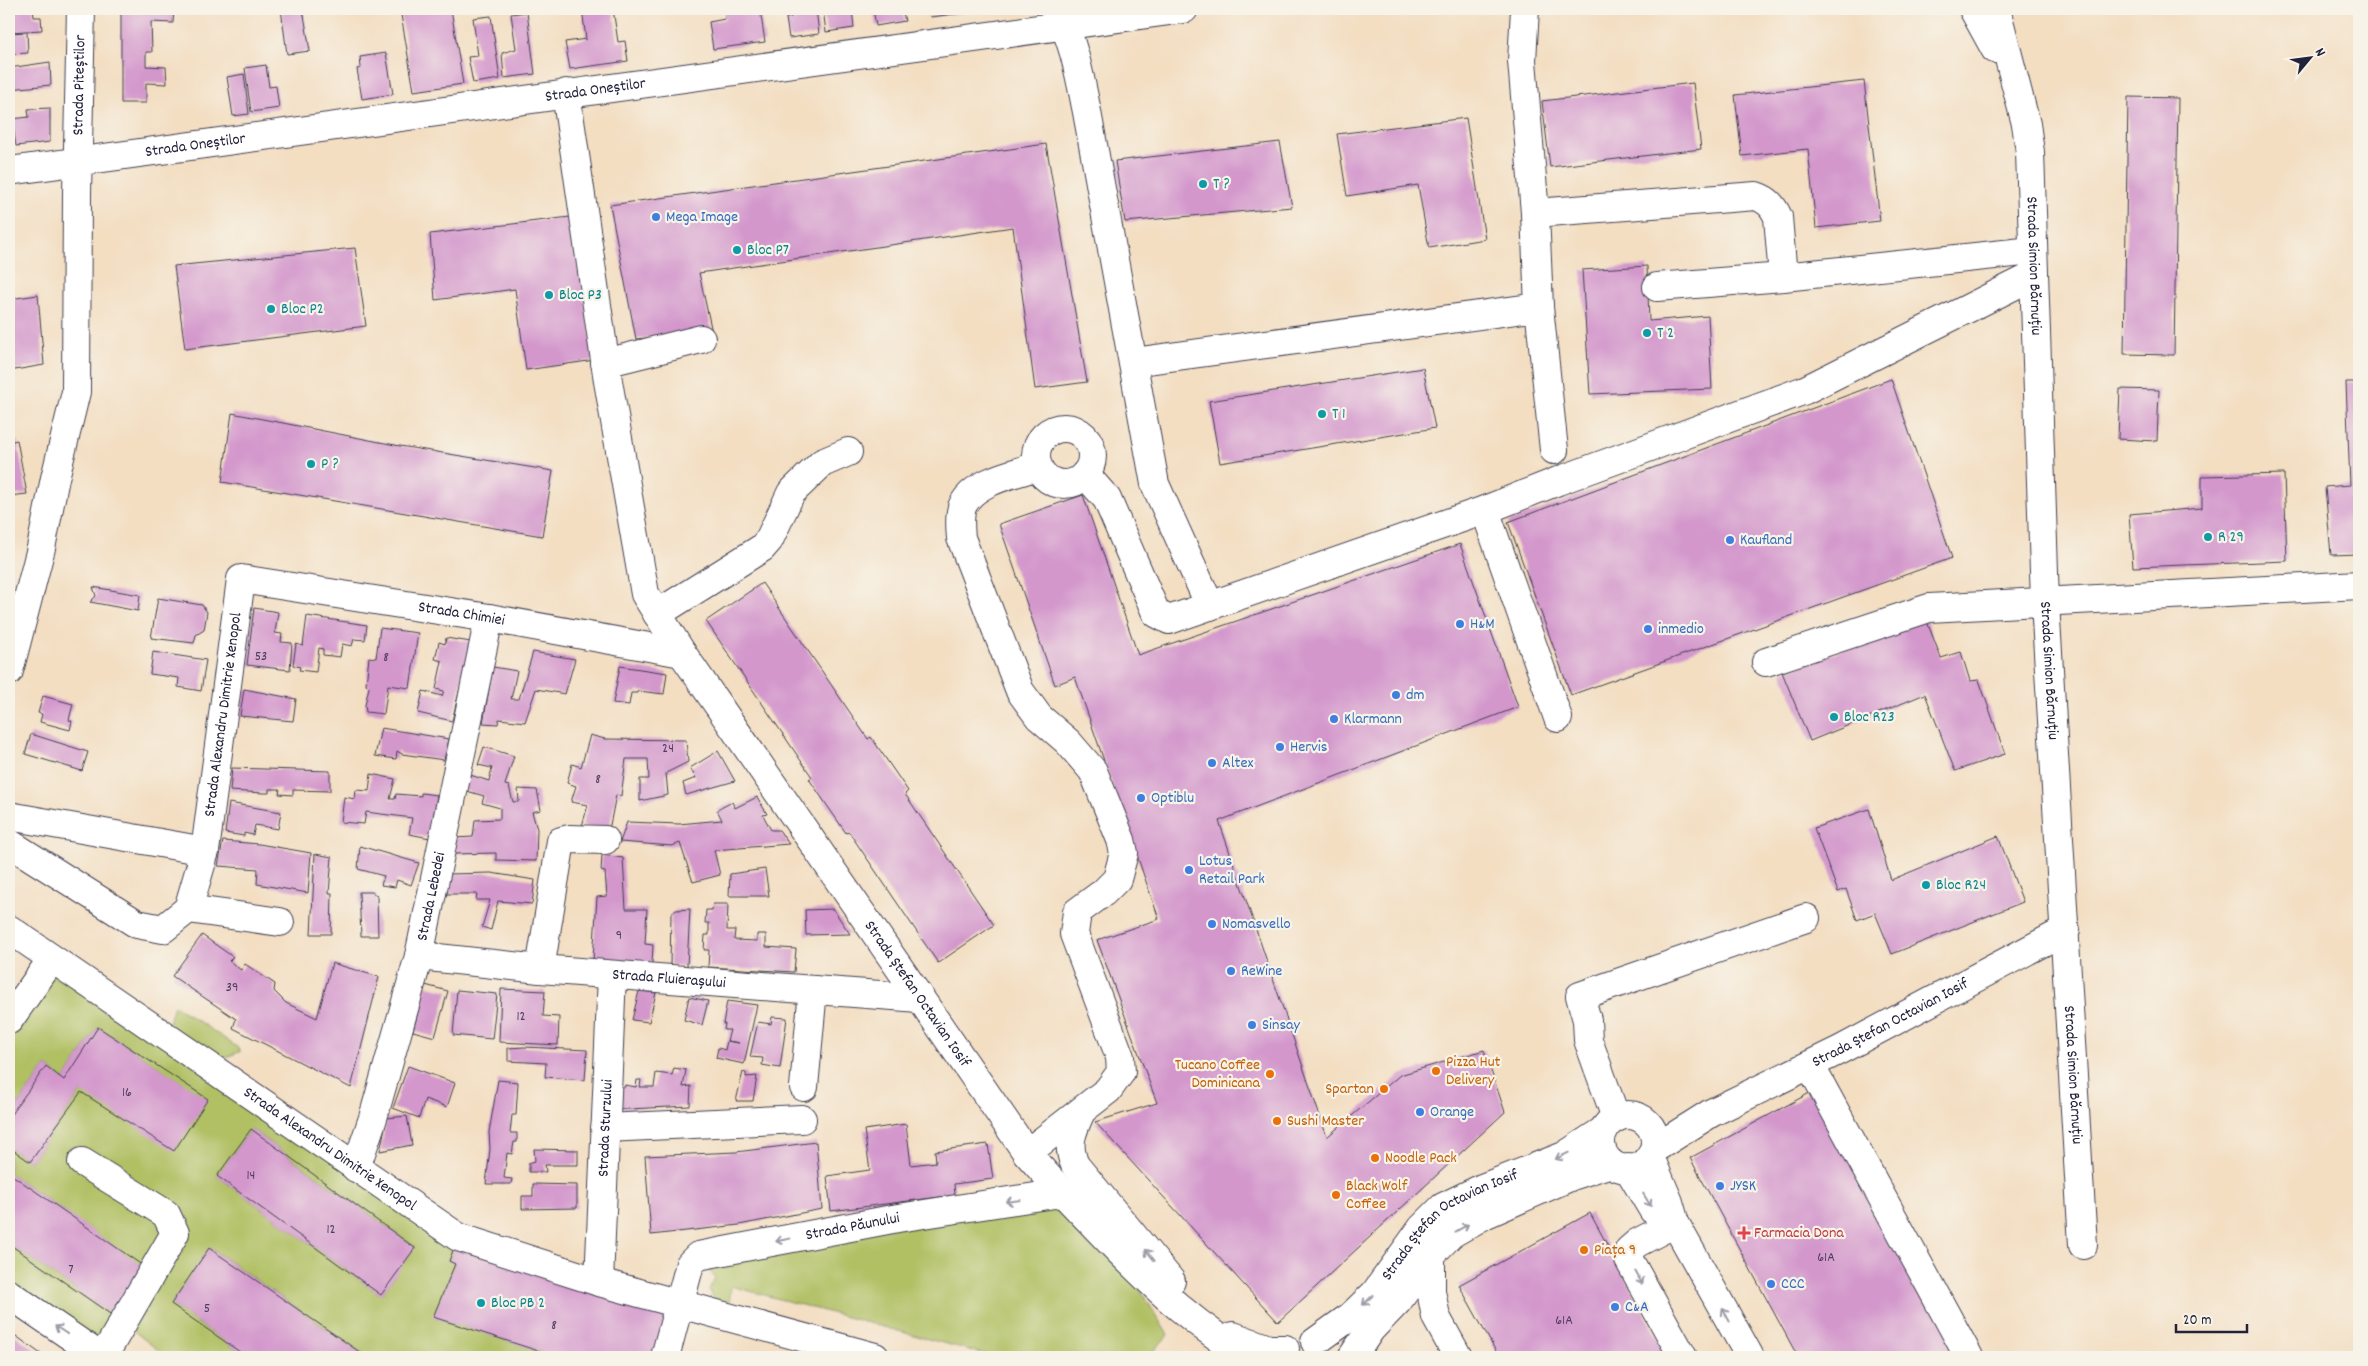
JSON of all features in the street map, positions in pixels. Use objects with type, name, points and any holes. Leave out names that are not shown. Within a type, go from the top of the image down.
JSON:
[{"type":"street","name":"Strada Piteștilor","points":[[9,671],[41,548],[55,478],[76,392],[77,162],[81,9]]},
{"type":"street","name":"Strada Oneștilor","points":[[9,171],[566,93],[1061,17],[1184,9]]},
{"type":"street","points":[[1525,9],[1522,60],[1535,213],[1539,307],[1554,450]]},
{"type":"street","name":"Strada Simion Bărnuțiu","points":[[1973,9],[2019,97]]},
{"type":"street","name":"Strada Simion Bărnuțiu","points":[[1996,9],[2019,97],[2030,152],[2045,602],[2066,930],[2083,1245]]},
{"type":"street","points":[[1061,17],[1087,112],[1154,484],[1210,606]]},
{"type":"street","name":"Strada Ștefan Octavian Iosif","points":[[566,93],[606,363],[645,594],[682,653],[1027,1153],[1061,1193],[1182,1312],[1205,1330],[1250,1357]]},
{"type":"street","points":[[1535,213],[1756,196],[1766,199],[1778,218],[1783,277]]},
{"type":"street","points":[[1657,287],[1783,277],[2033,263]]},
{"type":"street","points":[[1085,474],[1107,499],[1156,614],[1169,620],[1485,510],[1558,481],[1805,390],[2033,263]]},
{"type":"street","points":[[1133,362],[1539,307]]},
{"type":"street","points":[[606,363],[701,339]]},
{"type":"street","points":[[1071,429],[1086,438],[1091,447],[1092,456],[1085,474],[1077,480],[1059,483],[1042,473],[1036,457],[1040,440],[1054,430],[1071,429]]},
{"type":"street","points":[[657,614],[762,548],[770,540],[791,493],[822,463],[848,452]]},
{"type":"street","points":[[1027,1153],[1108,1090],[1121,1072],[1120,1057],[1074,934],[1074,922],[1077,912],[1104,892],[1117,879],[1124,853],[1122,840],[1093,771],[1068,742],[1039,717],[1020,691],[961,538],[962,507],[972,493],[985,485],[1038,466]]},
{"type":"street","points":[[1485,510],[1558,718]]},
{"type":"street","name":"Strada Chimiei","points":[[241,580],[489,618],[682,653]]},
{"type":"street","name":"Strada Alexandru Dimitrie Xenopol","points":[[188,909],[205,851],[241,580]]},
{"type":"street","points":[[1766,662],[1929,608],[2359,585]]},
{"type":"street","name":"Strada Lebedei","points":[[356,1168],[419,956],[489,618]]},
{"type":"street","points":[[9,816],[205,851]]},
{"type":"street","points":[[540,969],[560,841],[569,838],[605,840]]},
{"type":"street","points":[[9,843],[137,924],[163,929],[188,909],[280,922]]},
{"type":"street","points":[[1624,1121],[1599,1035],[1587,1020],[1580,996],[1806,918]]},
{"type":"street","name":"Strada Alexandru Dimitrie Xenopol","points":[[9,929],[458,1237],[598,1282],[875,1357]]},
{"type":"street","name":"Strada Ștefan Octavian Iosif","points":[[1352,1357],[1370,1329],[1415,1281],[1431,1255],[1451,1234],[1484,1215],[1572,1176],[1636,1159],[1711,1114],[1810,1065],[2066,930]]},
{"type":"street","name":"Strada Fluierașului","points":[[419,956],[540,969],[919,998]]},
{"type":"street","points":[[9,1020],[52,959]]},
{"type":"street","name":"Strada Sturzului","points":[[598,1282],[612,975]]},
{"type":"street","points":[[804,1087],[813,990]]},
{"type":"street","points":[[1810,1065],[1969,1357]]},
{"type":"street","points":[[1081,1112],[1070,1140],[1070,1153],[1075,1165],[1171,1281],[1182,1312]]},
{"type":"street","name":"Strada Ștefan Octavian Iosif","points":[[1182,1312],[1255,1345],[1281,1353],[1294,1343],[1325,1350],[1351,1316],[1375,1293],[1422,1228],[1443,1207],[1482,1188],[1564,1156],[1624,1121],[1711,1114]]},
{"type":"street","points":[[605,1128],[802,1119]]},
{"type":"street","points":[[1624,1121],[1653,1132],[1636,1159]]},
{"type":"street","points":[[1624,1121],[1602,1148],[1636,1159],[1669,1202],[1674,1223],[1750,1357]]},
{"type":"street","points":[[9,1294],[102,1357],[175,1233],[166,1214],[82,1162]]},
{"type":"street","name":"Strada Păunului","points":[[680,1305],[690,1264],[698,1256],[898,1218],[1061,1193]]},
{"type":"street","points":[[1674,1223],[1637,1243],[1629,1250],[1629,1260],[1683,1357]]},
{"type":"street","points":[[1431,1255],[1431,1292],[1436,1316],[1458,1357]]},
{"type":"street","points":[[665,1357],[680,1305]]},
{"type":"street","name":"Strada Ștefan Octavian Iosif","points":[[1182,1312],[1198,1339],[1214,1357]]},
{"type":"green space","points":[[52,959],[458,1237],[449,1261],[455,1264],[434,1317],[548,1354],[548,1357],[367,1357],[210,1248],[171,1304],[247,1357],[167,1357],[118,1319],[114,1357],[9,1294],[9,1244],[115,1317],[148,1270],[9,1173],[9,1147],[30,1162],[81,1092],[207,1099],[98,1027],[64,1080],[46,1066],[9,1117],[9,1020]],"holes":[[[251,1129],[415,1247],[381,1295],[217,1176]]]},
{"type":"green space","points":[[174,1005],[241,1051],[217,1062],[168,1026]]},
{"type":"green space","points":[[1035,1198],[1069,1210],[1135,1281],[1168,1335],[1149,1357],[995,1357],[731,1286],[729,1305],[714,1299],[709,1289],[715,1278],[698,1256]]},
{"type":"building","points":[[9,9],[33,9],[34,17],[41,17],[42,30],[9,32]]},
{"type":"building","points":[[121,9],[174,9],[173,23],[151,22],[152,52],[146,52],[146,66],[166,67],[167,84],[146,83],[146,103],[121,103]]},
{"type":"building","points":[[281,9],[303,9],[310,51],[287,54]]},
{"type":"building","points":[[400,9],[451,9],[463,84],[414,91]]},
{"type":"building","points":[[582,9],[613,9],[618,42],[625,41],[628,61],[570,69],[565,42],[586,39]]},
{"type":"building","points":[[724,9],[760,9],[765,42],[713,49],[709,22],[725,19]]},
{"type":"building","points":[[790,9],[816,9],[819,34],[789,38],[786,18],[791,17]]},
{"type":"building","points":[[823,9],[852,9],[854,28],[826,32]]},
{"type":"building","points":[[873,9],[902,9],[905,21],[876,26]]},
{"type":"building","points":[[929,9],[986,9],[986,10],[931,17]]},
{"type":"building","points":[[527,12],[535,74],[504,78],[502,53],[516,49],[511,14]]},
{"type":"building","points":[[491,16],[500,79],[473,83],[468,57],[478,56],[473,18]]},
{"type":"building","points":[[27,32],[28,53],[9,54],[9,33]]},
{"type":"building","points":[[386,53],[393,94],[362,99],[357,69],[361,68],[360,57]]},
{"type":"building","points":[[50,62],[51,85],[9,89],[9,68]]},
{"type":"building","points":[[266,65],[269,87],[276,86],[279,108],[251,112],[245,68]]},
{"type":"building","points":[[244,74],[249,114],[233,116],[227,77]]},
{"type":"building","points":[[1864,81],[1880,221],[1816,228],[1808,149],[1742,156],[1735,95]]},
{"type":"building","points":[[1693,83],[1701,149],[1550,167],[1542,101]]},
{"type":"building","points":[[2128,97],[2178,98],[2174,355],[2124,354]]},
{"type":"building","points":[[50,108],[50,142],[16,146],[12,119],[29,117],[28,109]]},
{"type":"building","points":[[1466,118],[1485,239],[1429,248],[1418,185],[1347,196],[1337,134]]},
{"type":"building","name":"T ?","points":[[1280,142],[1292,207],[1125,222],[1115,161]]},
{"type":"building","name":"Bloc P7","points":[[1046,144],[1087,382],[1035,389],[1013,227],[699,273],[712,332],[636,339],[610,205]]},
{"type":"building","name":"Bloc P3","points":[[570,217],[595,360],[526,370],[515,289],[435,300],[430,234]]},
{"type":"building","name":"Bloc P2","points":[[355,248],[366,326],[185,349],[174,266]]},
{"type":"building","name":"T 2","points":[[1647,266],[1649,321],[1708,316],[1712,389],[1590,394],[1582,270]]},
{"type":"building","points":[[38,295],[44,365],[9,371],[9,299]]},
{"type":"building","name":"T 1","points":[[1423,368],[1435,428],[1220,463],[1209,401]]},
{"type":"building","name":"Kaufland","points":[[1891,379],[1952,558],[1571,695],[1508,522]]},
{"type":"building","points":[[2346,382],[2359,382],[2359,554],[2331,555],[2325,487],[2350,485]]},
{"type":"building","points":[[2120,389],[2159,390],[2157,441],[2118,439]]},
{"type":"building","points":[[232,413],[400,446],[553,471],[542,536],[222,482]]},
{"type":"building","points":[[17,440],[27,494],[9,496],[9,442]]},
{"type":"building","name":"R 29","points":[[2284,474],[2287,561],[2133,567],[2129,514],[2202,508],[2202,476]]},
{"type":"building","name":"Lotus Retail Park","points":[[1083,495],[1138,655],[1460,544],[1518,707],[1219,821],[1327,1137],[1400,1075],[1484,1050],[1505,1112],[1278,1322],[1095,1122],[1157,1103],[1097,940],[1159,919],[1075,677],[1055,685],[999,524]]},
{"type":"building","points":[[762,583],[868,739],[871,737],[908,791],[905,794],[994,925],[938,963],[849,832],[846,833],[809,779],[812,777],[706,621]]},
{"type":"building","points":[[93,587],[140,595],[138,611],[90,602],[96,596]]},
{"type":"building","points":[[158,598],[202,605],[207,612],[204,630],[196,635],[194,643],[151,638]]},
{"type":"building","points":[[254,608],[278,612],[275,633],[282,634],[281,642],[292,643],[290,670],[247,665]]},
{"type":"building","points":[[307,616],[367,625],[365,640],[354,639],[352,646],[342,644],[340,657],[323,655],[323,649],[319,648],[316,672],[299,670],[300,667],[293,665],[296,644],[303,646]]},
{"type":"building","name":"Bloc R23","points":[[1926,619],[1941,658],[1961,652],[1970,681],[1979,680],[2005,754],[1955,771],[1925,694],[1810,741],[1782,672]]},
{"type":"building","points":[[380,628],[418,633],[410,688],[388,685],[384,714],[366,712],[365,705],[369,687],[366,684],[369,657],[376,658]]},
{"type":"building","points":[[446,638],[471,642],[452,721],[418,713],[423,691],[442,696],[444,691],[436,689],[442,661],[435,659],[439,642],[445,644]]},
{"type":"building","points":[[153,652],[206,660],[201,691],[178,687],[179,678],[150,674]]},
{"type":"building","points":[[533,652],[575,659],[565,694],[536,689],[525,722],[499,719],[498,724],[483,723],[493,667],[517,671],[511,699],[519,699]]},
{"type":"building","points":[[620,666],[667,673],[664,694],[638,691],[637,693],[631,693],[629,705],[613,703]]},
{"type":"building","points":[[244,689],[296,699],[293,721],[240,716]]},
{"type":"building","points":[[43,696],[73,704],[69,720],[72,721],[70,730],[40,722],[42,714],[38,713]]},
{"type":"building","points":[[381,728],[449,739],[444,760],[402,754],[397,751],[396,759],[375,756]]},
{"type":"building","points":[[31,734],[88,752],[82,771],[25,754]]},
{"type":"building","points":[[590,735],[605,739],[686,740],[688,762],[666,773],[668,795],[640,801],[640,779],[649,779],[648,759],[626,759],[621,796],[616,795],[609,830],[582,826],[588,805],[571,802],[576,786],[567,783],[572,764],[581,767]]},
{"type":"building","points":[[484,747],[514,756],[505,785],[509,786],[513,802],[519,801],[518,789],[537,790],[541,810],[532,812],[537,829],[536,861],[496,860],[496,853],[453,854],[453,838],[473,837],[475,820],[500,819],[500,808],[482,803],[484,796],[460,789],[464,773],[489,781],[492,768],[478,765]]},
{"type":"building","points":[[718,751],[735,781],[686,795],[683,783],[696,778],[690,768]]},
{"type":"building","points":[[232,768],[330,771],[330,791],[293,790],[293,795],[279,794],[280,789],[269,789],[269,793],[230,791]]},
{"type":"building","points":[[371,774],[395,779],[390,799],[395,799],[396,794],[421,796],[421,793],[437,795],[430,838],[409,834],[412,818],[366,812],[364,824],[341,822],[344,797],[355,799],[356,790],[369,791]]},
{"type":"building","points":[[757,797],[767,814],[763,815],[771,830],[779,830],[789,844],[714,850],[720,875],[693,882],[680,843],[672,846],[620,842],[627,822],[679,824],[722,820],[717,810],[732,802],[735,808]]},
{"type":"building","points":[[229,803],[281,812],[278,829],[255,825],[253,835],[244,833],[244,836],[225,833]]},
{"type":"building","name":"Bloc R24","points":[[1869,809],[1891,880],[1998,836],[2023,902],[1892,954],[1875,913],[1857,920],[1846,889],[1838,892],[1814,828]]},
{"type":"building","points":[[223,841],[259,844],[311,853],[308,893],[257,884],[258,869],[218,866]]},
{"type":"building","points":[[360,846],[419,863],[411,885],[397,880],[395,887],[381,885],[384,876],[358,869]]},
{"type":"building","points":[[315,854],[332,857],[329,893],[332,893],[331,934],[311,934]]},
{"type":"building","points":[[602,855],[623,858],[626,909],[647,909],[645,944],[653,945],[652,964],[593,960],[597,897],[607,896],[605,872],[601,871]]},
{"type":"building","points":[[765,869],[769,896],[729,896],[730,874]]},
{"type":"building","points":[[491,873],[535,880],[532,904],[498,901],[491,930],[482,927],[490,900],[476,900],[477,894],[447,894],[448,874]]},
{"type":"building","points":[[359,892],[372,892],[377,896],[378,936],[361,936]]},
{"type":"building","points":[[713,904],[728,904],[727,930],[735,930],[734,940],[757,941],[757,934],[766,934],[766,947],[796,949],[794,972],[708,967],[709,950],[704,950],[705,935],[709,935],[709,923],[705,923],[706,910],[712,910]]},
{"type":"building","points":[[690,909],[687,966],[670,965],[671,914],[676,910]]},
{"type":"building","points":[[833,909],[850,934],[806,935],[805,910]]},
{"type":"building","points":[[202,935],[233,957],[229,961],[241,970],[245,964],[275,984],[274,991],[286,1003],[317,1018],[332,963],[379,977],[351,1088],[233,1028],[236,1019],[172,976]]},
{"type":"building","points":[[425,985],[448,991],[435,1037],[413,1031]]},
{"type":"building","points":[[501,989],[545,991],[543,1016],[559,1017],[558,1045],[499,1042]]},
{"type":"building","points":[[457,990],[497,994],[492,1039],[453,1035]]},
{"type":"building","points":[[639,991],[656,993],[649,1022],[632,1020]]},
{"type":"building","points":[[689,997],[708,1001],[702,1025],[684,1020]]},
{"type":"building","points":[[727,1001],[757,1005],[744,1064],[716,1058],[718,1048],[725,1050],[730,1030],[724,1030],[725,1024],[723,1024]]},
{"type":"building","points":[[772,1017],[787,1018],[780,1068],[762,1065],[763,1058],[750,1057],[758,1022],[771,1024]]},
{"type":"building","points":[[98,1027],[208,1099],[174,1151],[81,1092],[30,1162],[9,1147],[9,1117],[46,1066],[64,1080]]},
{"type":"building","points":[[508,1048],[587,1050],[585,1080],[545,1077],[546,1063],[508,1061]]},
{"type":"building","points":[[408,1066],[455,1083],[447,1107],[425,1099],[419,1118],[393,1108]]},
{"type":"building","points":[[674,1068],[686,1070],[683,1087],[691,1086],[690,1106],[607,1110],[608,1088],[625,1087],[625,1085],[636,1087],[637,1080],[641,1080],[640,1087],[654,1087],[656,1073],[672,1075]]},
{"type":"building","points":[[743,1072],[746,1073],[746,1077],[757,1076],[753,1101],[736,1101]]},
{"type":"building","points":[[498,1080],[518,1082],[516,1115],[512,1115],[510,1133],[517,1133],[517,1142],[514,1142],[512,1154],[507,1153],[504,1178],[512,1179],[511,1184],[486,1184],[490,1149],[489,1132]]},
{"type":"building","points":[[1817,1089],[1962,1357],[1798,1357],[1690,1158]]},
{"type":"building","points":[[407,1116],[412,1145],[380,1151],[387,1118]]},
{"type":"building","points":[[906,1124],[911,1165],[936,1162],[935,1151],[988,1144],[993,1179],[954,1184],[955,1195],[831,1211],[827,1176],[870,1170],[864,1130]]},
{"type":"building","points":[[251,1129],[415,1248],[381,1295],[217,1176]]},
{"type":"building","points":[[816,1142],[822,1209],[739,1225],[651,1235],[645,1156],[736,1152]]},
{"type":"building","points":[[534,1149],[578,1150],[578,1165],[545,1165],[546,1172],[529,1172],[529,1163],[535,1161]]},
{"type":"building","points":[[9,1173],[149,1270],[116,1318],[9,1244]]},
{"type":"building","points":[[533,1184],[577,1185],[577,1208],[522,1209],[522,1196],[533,1196]]},
{"type":"building","points":[[1590,1213],[1668,1357],[1499,1357],[1459,1285]]},
{"type":"building","points":[[458,1237],[680,1305],[662,1357],[548,1357],[548,1354],[433,1317],[455,1264],[449,1261]]},
{"type":"building","points":[[209,1248],[367,1357],[247,1357],[171,1304]]},
{"type":"building","points":[[9,1331],[45,1357],[9,1357]]},
{"type":"place","name":"T ?","points":[[1203,184]]},
{"type":"place","name":"Mega Image","points":[[656,217]]},
{"type":"place","name":"Bloc P7","points":[[737,250]]},
{"type":"place","name":"Bloc P3","points":[[549,295]]},
{"type":"place","name":"Bloc P2","points":[[271,309]]},
{"type":"place","name":"T 2","points":[[1647,333]]},
{"type":"place","name":"T 1","points":[[1322,414]]},
{"type":"place","name":"P ?","points":[[311,464]]},
{"type":"place","name":"R 29","points":[[2208,537]]},
{"type":"place","name":"Kaufland","points":[[1730,540]]},
{"type":"place","name":"H&M","points":[[1460,624]]},
{"type":"place","name":"inmedio","points":[[1648,629]]},
{"type":"place","name":"dm","points":[[1396,695]]},
{"type":"place","name":"Bloc R23","points":[[1834,717]]},
{"type":"place","name":"Klarmann","points":[[1334,719]]},
{"type":"place","name":"Hervis","points":[[1280,747]]},
{"type":"place","name":"Altex","points":[[1212,763]]},
{"type":"place","name":"Optiblu","points":[[1141,798]]},
{"type":"place","name":"Lotus Retail Park","points":[[1189,870]]},
{"type":"place","name":"Bloc R24","points":[[1926,885]]},
{"type":"place","name":"Nomasvello","points":[[1212,924]]},
{"type":"place","name":"ReWine","points":[[1231,971]]},
{"type":"place","name":"Sinsay","points":[[1252,1025]]},
{"type":"place","name":"Pizza Hut Delivery","points":[[1436,1071]]},
{"type":"place","name":"Tucano Coffee Dominicana","points":[[1270,1074]]},
{"type":"place","name":"Spartan","points":[[1384,1089]]},
{"type":"place","name":"Orange","points":[[1420,1112]]},
{"type":"place","name":"Sushi Master","points":[[1277,1121]]},
{"type":"place","name":"Noodle Pack","points":[[1375,1158]]},
{"type":"place","name":"JYSK","points":[[1720,1186]]},
{"type":"place","name":"Black Wolf Coffee","points":[[1336,1195]]},
{"type":"place","name":"Farmacia Dona","points":[[1744,1233]]},
{"type":"place","name":"Piața 9","points":[[1584,1250]]},
{"type":"place","name":"CCC","points":[[1771,1284]]},
{"type":"place","name":"Bloc PB 2","points":[[481,1303]]},
{"type":"place","name":"C&A","points":[[1615,1307]]}]
